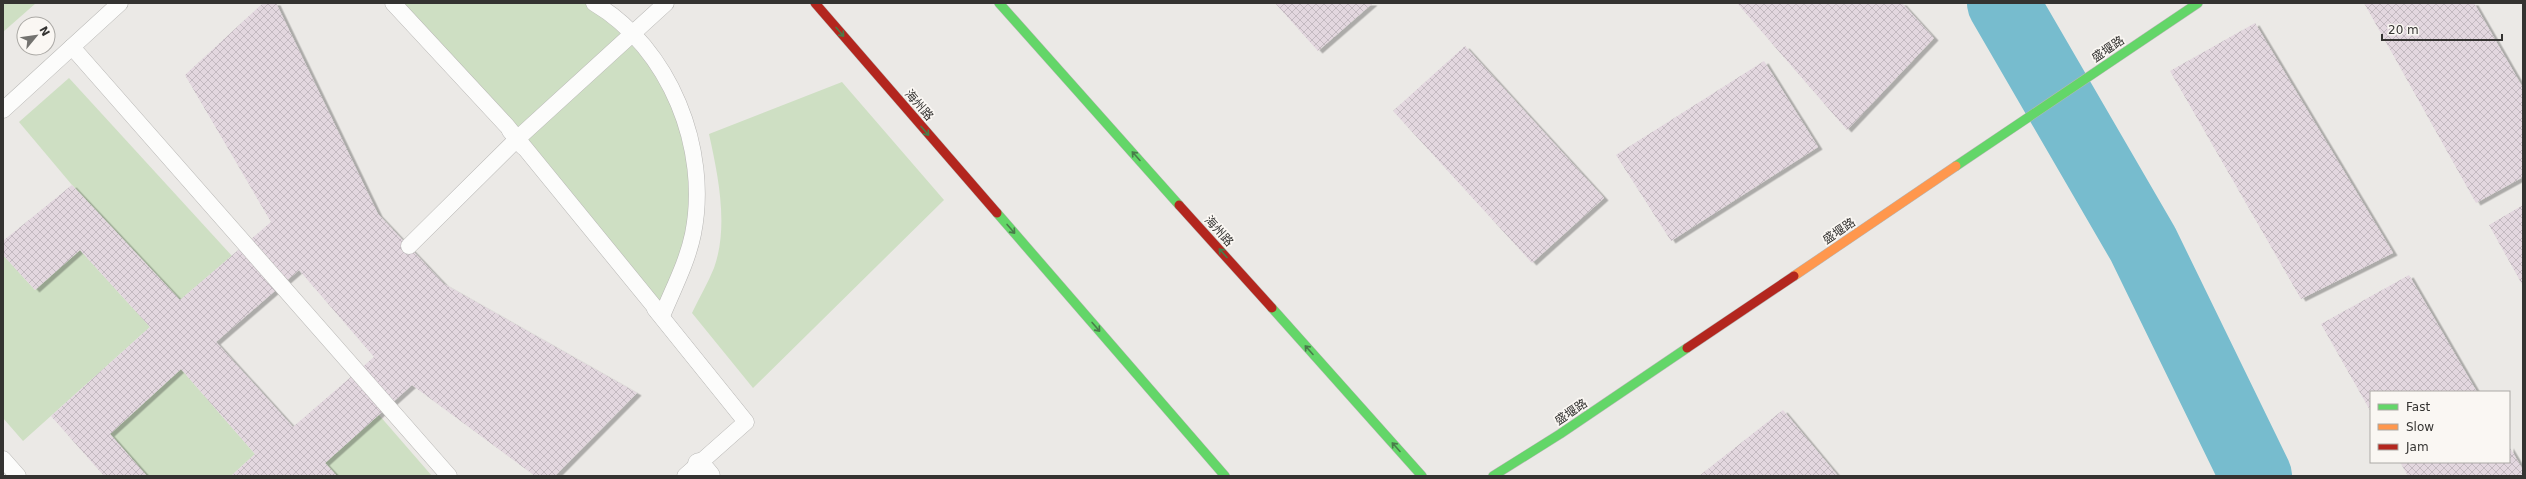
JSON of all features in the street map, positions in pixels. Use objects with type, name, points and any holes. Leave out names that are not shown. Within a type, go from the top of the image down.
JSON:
[{"type":"main road","name":"海州路","points":[[815,3],[1225,476]]},
{"type":"main road","name":"海州路","points":[[999,3],[1422,476]]},
{"type":"main road","name":"盛堰路","points":[[1493,476],[1567,429],[2198,3]]},
{"type":"lane","points":[[3,110],[120,3]]},
{"type":"lane","points":[[393,3],[520,142],[662,316],[682,269],[693,234],[697,197],[695,160],[686,124],[672,90],[653,58],[631,33],[594,3]]},
{"type":"lane","points":[[409,246],[520,142],[631,33],[666,3]]},
{"type":"lane","points":[[72,47],[449,476]]},
{"type":"lane","points":[[520,142],[746,422],[698,472]]},
{"type":"lane","points":[[3,459],[18,476]]},
{"type":"green space","points":[[3,3],[36,3],[21,16],[16,16],[16,21],[3,32]]},
{"type":"green space","points":[[393,3],[594,3],[672,90],[697,197],[662,316]]},
{"type":"green space","points":[[69,78],[232,256],[180,300],[72,185],[19,122]]},
{"type":"green space","points":[[842,82],[944,200],[753,388],[692,313],[714,268],[721,235],[720,201],[716,166],[709,134]]},
{"type":"green space","points":[[80,250],[150,327],[23,441],[3,418],[3,255],[35,290]]},
{"type":"green space","points":[[181,369],[255,454],[231,476],[147,476],[110,434]]},
{"type":"green space","points":[[379,415],[432,476],[337,476],[325,463]]},
{"type":"building","points":[[263,3],[276,3],[378,214],[444,284],[637,393],[555,476],[535,476],[412,385],[325,463],[337,476],[231,476],[255,454],[181,369],[110,434],[147,476],[104,476],[51,416],[150,327],[80,250],[35,290],[3,255],[3,241],[72,185],[180,300],[271,222],[185,75]],"holes":[[[299,270],[374,357],[293,427],[216,342]]]},
{"type":"building","points":[[1275,3],[1373,3],[1318,51]]},
{"type":"building","points":[[1737,3],[1902,3],[1934,38],[1847,130]]},
{"type":"building","points":[[2364,3],[2474,3],[2523,88],[2523,177],[2476,203]]},
{"type":"building","points":[[2255,23],[2393,253],[2301,299],[2170,71]]},
{"type":"building","points":[[1465,46],[1604,198],[1532,263],[1393,111]]},
{"type":"building","points":[[1764,61],[1818,147],[1671,241],[1616,155]]},
{"type":"building","points":[[2523,205],[2523,286],[2489,225]]},
{"type":"building","points":[[2409,275],[2476,391],[2370,391],[2370,410],[2321,324]]},
{"type":"building","points":[[1783,410],[1838,476],[1699,476]]},
{"type":"building","points":[[2510,448],[2523,470],[2523,476],[2408,476],[2401,463],[2510,463]]},
{"type":"waterway","points":[[2003,3],[2143,244],[2256,476]]},
{"type":"traffic: fast","points":[[999,3],[1179,205]]},
{"type":"traffic: fast","points":[[1956,166],[2198,3]]},
{"type":"traffic: fast","points":[[997,213],[1225,476]]},
{"type":"traffic: fast","points":[[1272,308],[1422,476]]},
{"type":"traffic: fast","points":[[1493,476],[1560,434],[1687,348]]},
{"type":"traffic: slow","points":[[1794,276],[1956,166]]},
{"type":"traffic: jam","points":[[815,3],[997,213]]},
{"type":"traffic: jam","points":[[1179,205],[1272,308]]},
{"type":"traffic: jam","points":[[1687,348],[1794,276]]}]
